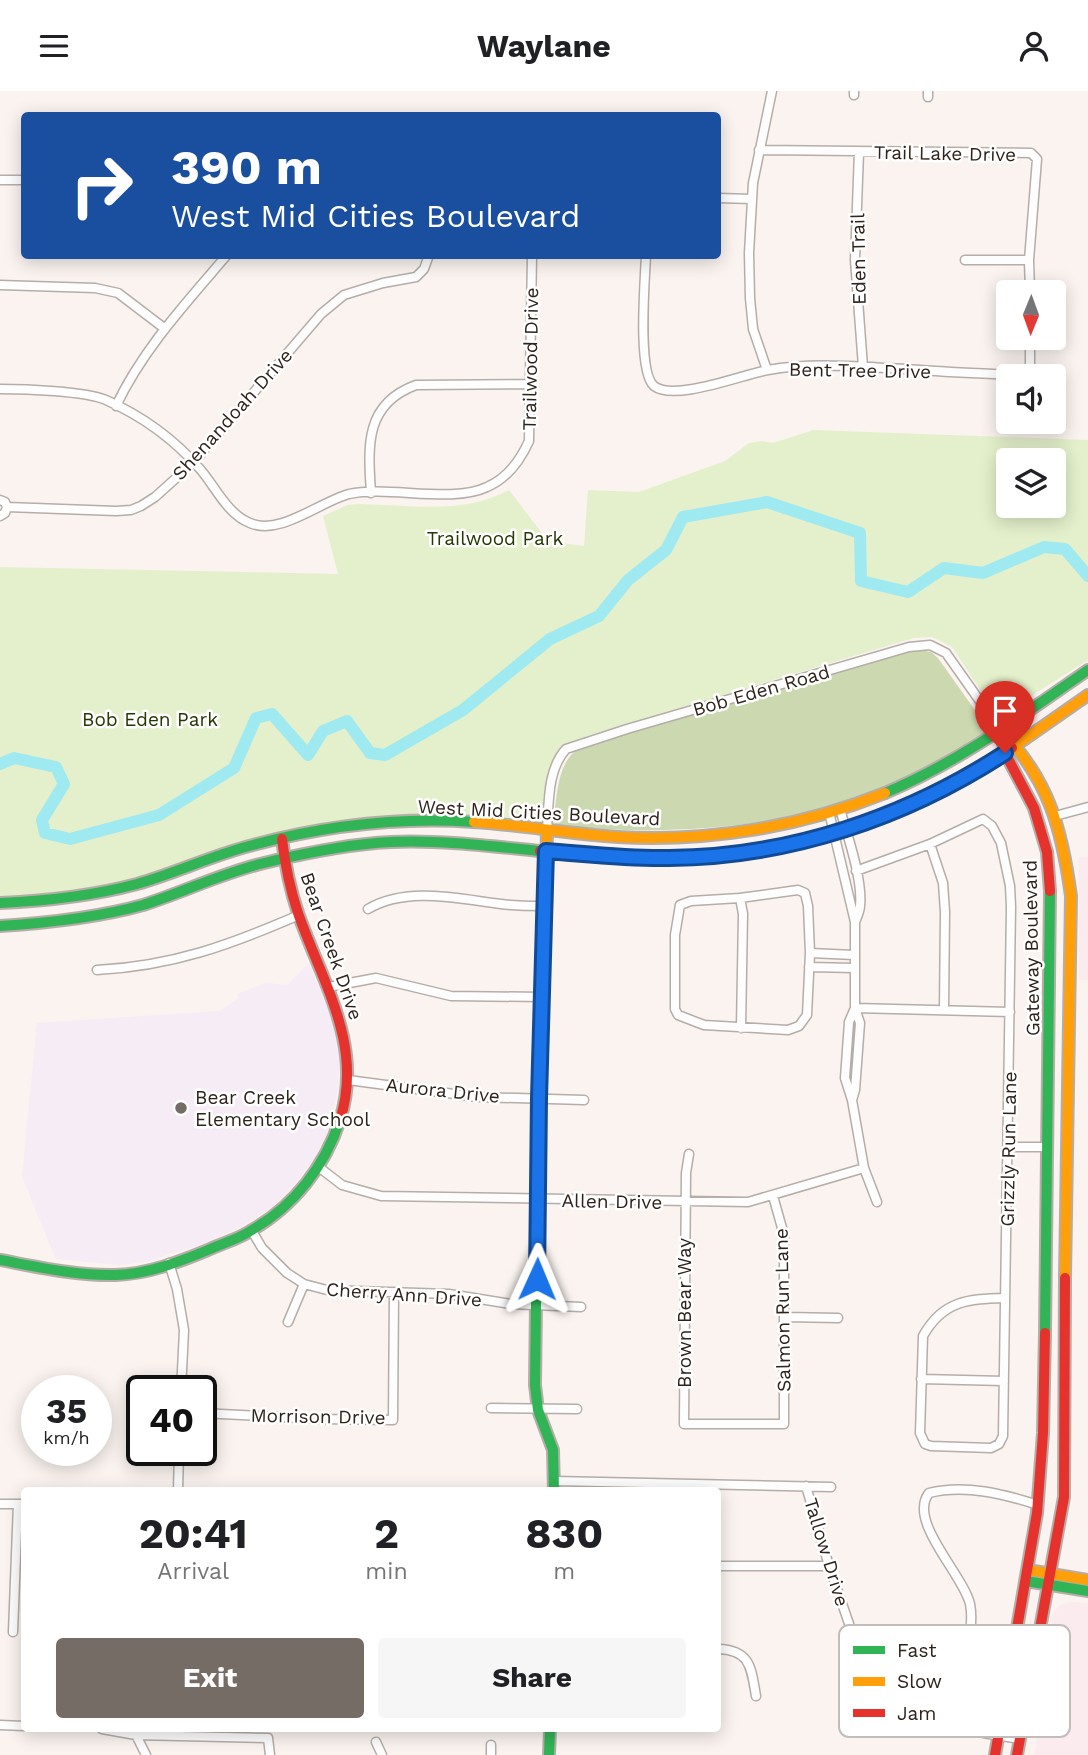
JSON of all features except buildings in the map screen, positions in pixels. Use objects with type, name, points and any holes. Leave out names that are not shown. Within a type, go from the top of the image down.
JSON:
[{"type":"street","points":[[767,370],[753,329],[750,298],[752,199],[772,91]]},
{"type":"street","name":"Trail Lake Drive","points":[[759,150],[1031,153],[1037,159],[1030,280]]},
{"type":"street","name":"Eden Trail","points":[[859,152],[855,260],[863,367]]},
{"type":"street","points":[[0,180],[21,180]]},
{"type":"street","points":[[721,198],[752,199]]},
{"type":"street","points":[[116,406],[131,375],[164,328],[224,259]]},
{"type":"street","name":"Shenandoah Drive","points":[[8,507],[131,510],[155,497],[194,462],[321,314],[344,295],[383,283],[416,277],[424,269],[428,259]]},
{"type":"street","name":"Trailwood Drive","points":[[0,390],[105,399],[149,422],[194,462],[226,504],[246,522],[260,527],[277,526],[353,493],[460,493],[485,489],[498,481],[521,457],[528,441],[532,259]]},
{"type":"street","name":"Bent Tree Drive","points":[[646,259],[644,357],[648,378],[654,386],[664,390],[694,389],[767,370],[802,367],[863,367],[1012,375],[1022,373],[1030,366],[1030,350]]},
{"type":"street","points":[[965,260],[1029,260]]},
{"type":"street","points":[[0,285],[95,288],[118,293],[164,328]]},
{"type":"street","points":[[371,493],[369,454],[375,420],[392,397],[402,390],[416,385],[530,384]]},
{"type":"street","points":[[0,500],[8,507],[0,516]]},
{"type":"street","name":"Bob Eden Road","points":[[547,830],[552,773],[566,749],[909,647],[930,645],[946,653],[1001,731]]},
{"type":"street","name":"West Mid Cities Boulevard","points":[[0,903],[40,901],[104,891],[184,869],[229,851],[339,828],[435,820],[619,837],[686,837],[743,832],[835,810],[912,782],[952,762],[1001,731],[1088,670]]},
{"type":"street","name":"West Mid Cities Boulevard","points":[[0,926],[41,924],[141,905],[216,877],[285,858],[381,842],[460,842],[621,857],[709,857],[790,844],[900,811],[1005,753],[1088,695]]},
{"type":"street","name":"Gateway Boulevard","points":[[1001,731],[1017,745],[1048,795],[1061,829],[1071,896],[1063,1378],[1065,1497],[1041,1625]]},
{"type":"street","name":"Gateway Boulevard","points":[[1001,731],[1005,753],[1034,808],[1047,852],[1051,899],[1043,1433],[1038,1505],[1018,1625]]},
{"type":"street","points":[[1055,816],[1088,807]]},
{"type":"street","points":[[835,810],[855,922],[855,1008],[860,1023],[851,1087],[852,1100],[864,1168],[877,1202]]},
{"type":"street","name":"Grizzly Run Lane","points":[[921,1379],[920,1433],[925,1444],[992,1448],[999,1444],[1003,1436],[1010,886],[1001,843],[992,826],[983,819],[930,844]]},
{"type":"street","points":[[547,830],[539,1098],[535,1385],[538,1410],[554,1450],[554,1486],[608,1487]]},
{"type":"street","points":[[840,831],[856,871],[860,906],[855,922]]},
{"type":"street","name":"Bear Creek Drive","points":[[0,1260],[108,1274],[132,1273],[169,1263],[252,1231],[287,1205],[320,1168],[342,1120],[348,1060],[344,1035],[328,987],[288,884],[282,839]]},
{"type":"street","points":[[856,871],[930,844],[944,893],[944,1010]]},
{"type":"street","points":[[798,890],[805,893],[810,953],[807,1014],[799,1026],[788,1030],[704,1025],[678,1015],[675,1009],[675,935],[680,905],[691,901],[740,898],[798,890]]},
{"type":"street","points":[[368,909],[392,899],[435,896],[504,905],[544,906]]},
{"type":"street","points":[[740,898],[743,914],[741,1028]]},
{"type":"street","points":[[97,970],[162,963],[207,952],[299,915]]},
{"type":"street","points":[[810,953],[855,955]]},
{"type":"street","points":[[809,967],[855,968]]},
{"type":"street","points":[[328,987],[376,978],[451,996],[543,997]]},
{"type":"street","points":[[855,1008],[1010,1011]]},
{"type":"street","name":"Aurora Drive","points":[[348,1080],[477,1097],[584,1100]]},
{"type":"street","points":[[1008,1147],[1067,1147]]},
{"type":"street","name":"Brown Bear Way","points":[[689,1154],[686,1173],[684,1424],[784,1424]]},
{"type":"street","name":"Allen Drive","points":[[320,1168],[342,1185],[381,1196],[686,1202],[748,1202],[864,1168]]},
{"type":"street","name":"Salmon Run Lane","points":[[774,1196],[784,1235],[784,1424]]},
{"type":"street","name":"Cherry Ann Drive","points":[[252,1231],[272,1259],[287,1273],[304,1284],[327,1290],[449,1294],[512,1304],[581,1307]]},
{"type":"street","points":[[169,1263],[177,1289],[184,1330],[182,1375]]},
{"type":"street","points":[[288,1322],[304,1284]]},
{"type":"street","name":"Morrison Drive","points":[[217,1414],[393,1420],[394,1291]]},
{"type":"street","points":[[1004,1381],[921,1379],[923,1336],[928,1327],[960,1301],[1005,1298]]},
{"type":"street","points":[[785,1317],[838,1318]]},
{"type":"street","points":[[491,1408],[577,1409]]},
{"type":"street","points":[[178,1487],[179,1466]]},
{"type":"street","name":"Tallow Drive","points":[[806,1486],[849,1625]]},
{"type":"street","points":[[721,1488],[831,1487]]},
{"type":"street","points":[[969,1625],[970,1605],[958,1576],[933,1538],[926,1520],[924,1502],[929,1493],[969,1490],[1014,1497],[1038,1505]]},
{"type":"street","points":[[0,1504],[21,1504],[13,1632]]},
{"type":"street","points":[[721,1566],[829,1566]]},
{"type":"street","points":[[1027,1575],[1088,1591]]},
{"type":"street","points":[[1049,1579],[1088,1580]]},
{"type":"street","points":[[721,1649],[731,1649],[744,1656],[751,1666],[756,1696]]},
{"type":"street","points":[[0,1725],[21,1726]]},
{"type":"street","points":[[146,1755],[135,1732],[268,1738],[270,1755]]},
{"type":"street","points":[[550,1732],[550,1755]]},
{"type":"street","name":"Gateway Boulevard","points":[[995,1755],[998,1737]]},
{"type":"street","points":[[1009,1737],[1020,1739]]},
{"type":"street","name":"Gateway Boulevard","points":[[1017,1755],[1020,1739]]},
{"type":"street","points":[[376,1742],[382,1755]]},
{"type":"street","points":[[491,1745],[491,1755]]},
{"type":"shaded area","points":[[1079,857],[1088,857],[1088,980],[1079,980]]},
{"type":"shaded area","name":"Bear Creek Elementary School","points":[[309,963],[335,1027],[340,1057],[338,1089],[330,1127],[315,1157],[296,1183],[271,1208],[239,1228],[203,1244],[145,1262],[121,1265],[56,1259],[22,1177],[37,1023],[220,1011],[239,998],[237,994],[266,983],[287,985]]},
{"type":"shaded area","points":[[1071,1602],[1088,1603],[1088,1755],[1035,1755],[1037,1737],[1070,1737],[1070,1625],[1051,1625],[1053,1614],[1059,1606]]},
{"type":"green space","name":"Bob Eden Park","points":[[814,430],[1088,440],[1088,660],[998,717],[952,647],[932,637],[914,638],[587,736],[568,745],[556,754],[548,772],[541,823],[435,814],[385,818],[92,890],[0,900],[0,567],[338,574],[323,516],[348,505],[360,504],[455,506],[492,498],[509,490],[548,541],[584,546],[588,490],[639,492],[725,461],[749,443],[773,443]]},
{"type":"green space","points":[[916,649],[931,652],[938,658],[989,730],[944,759],[899,782],[852,800],[757,823],[659,830],[559,826],[553,822],[563,767],[568,758],[585,745]]},
{"type":"waterway","points":[[0,764],[14,758],[56,767],[64,784],[42,820],[45,833],[70,839],[159,815],[234,768],[256,718],[272,714],[308,755],[323,731],[347,721],[370,753],[385,755],[463,710],[550,639],[599,616],[628,580],[666,550],[683,517],[767,502],[860,533],[861,581],[908,592],[944,568],[983,573],[1044,547],[1065,549],[1088,576]]},
{"type":"traffic: fast","points":[[885,793],[965,752],[1088,670]]},
{"type":"traffic: fast","points":[[0,903],[103,892],[152,880],[238,849],[335,828],[391,822],[474,822]]},
{"type":"traffic: fast","points":[[0,926],[72,919],[125,910],[248,867],[343,847],[391,842],[428,842],[540,851]]},
{"type":"traffic: fast","points":[[1045,1333],[1050,891]]},
{"type":"traffic: fast","points":[[0,1260],[72,1273],[128,1274],[175,1263],[231,1241],[267,1220],[294,1197],[317,1169],[340,1120]]},
{"type":"traffic: fast","points":[[537,1222],[535,1385],[538,1410],[553,1450],[554,1487]]},
{"type":"traffic: fast","points":[[1026,1581],[1088,1591]]},
{"type":"traffic: fast","points":[[549,1755],[550,1732]]},
{"type":"traffic: slow","points":[[1012,748],[1088,695]]},
{"type":"traffic: slow","points":[[1001,731],[1031,768],[1051,807],[1063,849],[1071,896],[1065,1278]]},
{"type":"traffic: slow","points":[[474,822],[618,837],[686,837],[754,830],[788,823],[821,815],[885,793]]},
{"type":"traffic: slow","points":[[537,1222],[547,830]]},
{"type":"traffic: slow","points":[[1028,1570],[1088,1580]]},
{"type":"traffic: jam","points":[[1001,731],[1005,753],[1034,808],[1047,852],[1050,891]]},
{"type":"traffic: jam","points":[[540,851],[669,857],[729,854],[786,845],[843,830],[898,810],[954,782],[1012,748]]},
{"type":"traffic: jam","points":[[282,839],[295,904],[328,989],[344,1040],[346,1092],[340,1120]]},
{"type":"traffic: jam","points":[[1041,1625],[1064,1497],[1065,1278]]},
{"type":"traffic: jam","points":[[1018,1625],[1037,1513],[1043,1433],[1045,1333]]},
{"type":"traffic: jam","points":[[995,1755],[998,1737]]},
{"type":"traffic: jam","points":[[1017,1755],[1020,1737]]},
{"type":"place","name":"Bear Creek Elementary School","points":[[181,1108]]},
{"type":"route","points":[[537,1279],[546,851],[609,857],[709,857],[790,844],[855,827],[900,811],[950,786],[1005,753]]},
{"type":"park label","name":"Trailwood Park","points":[[495,538]]}]
